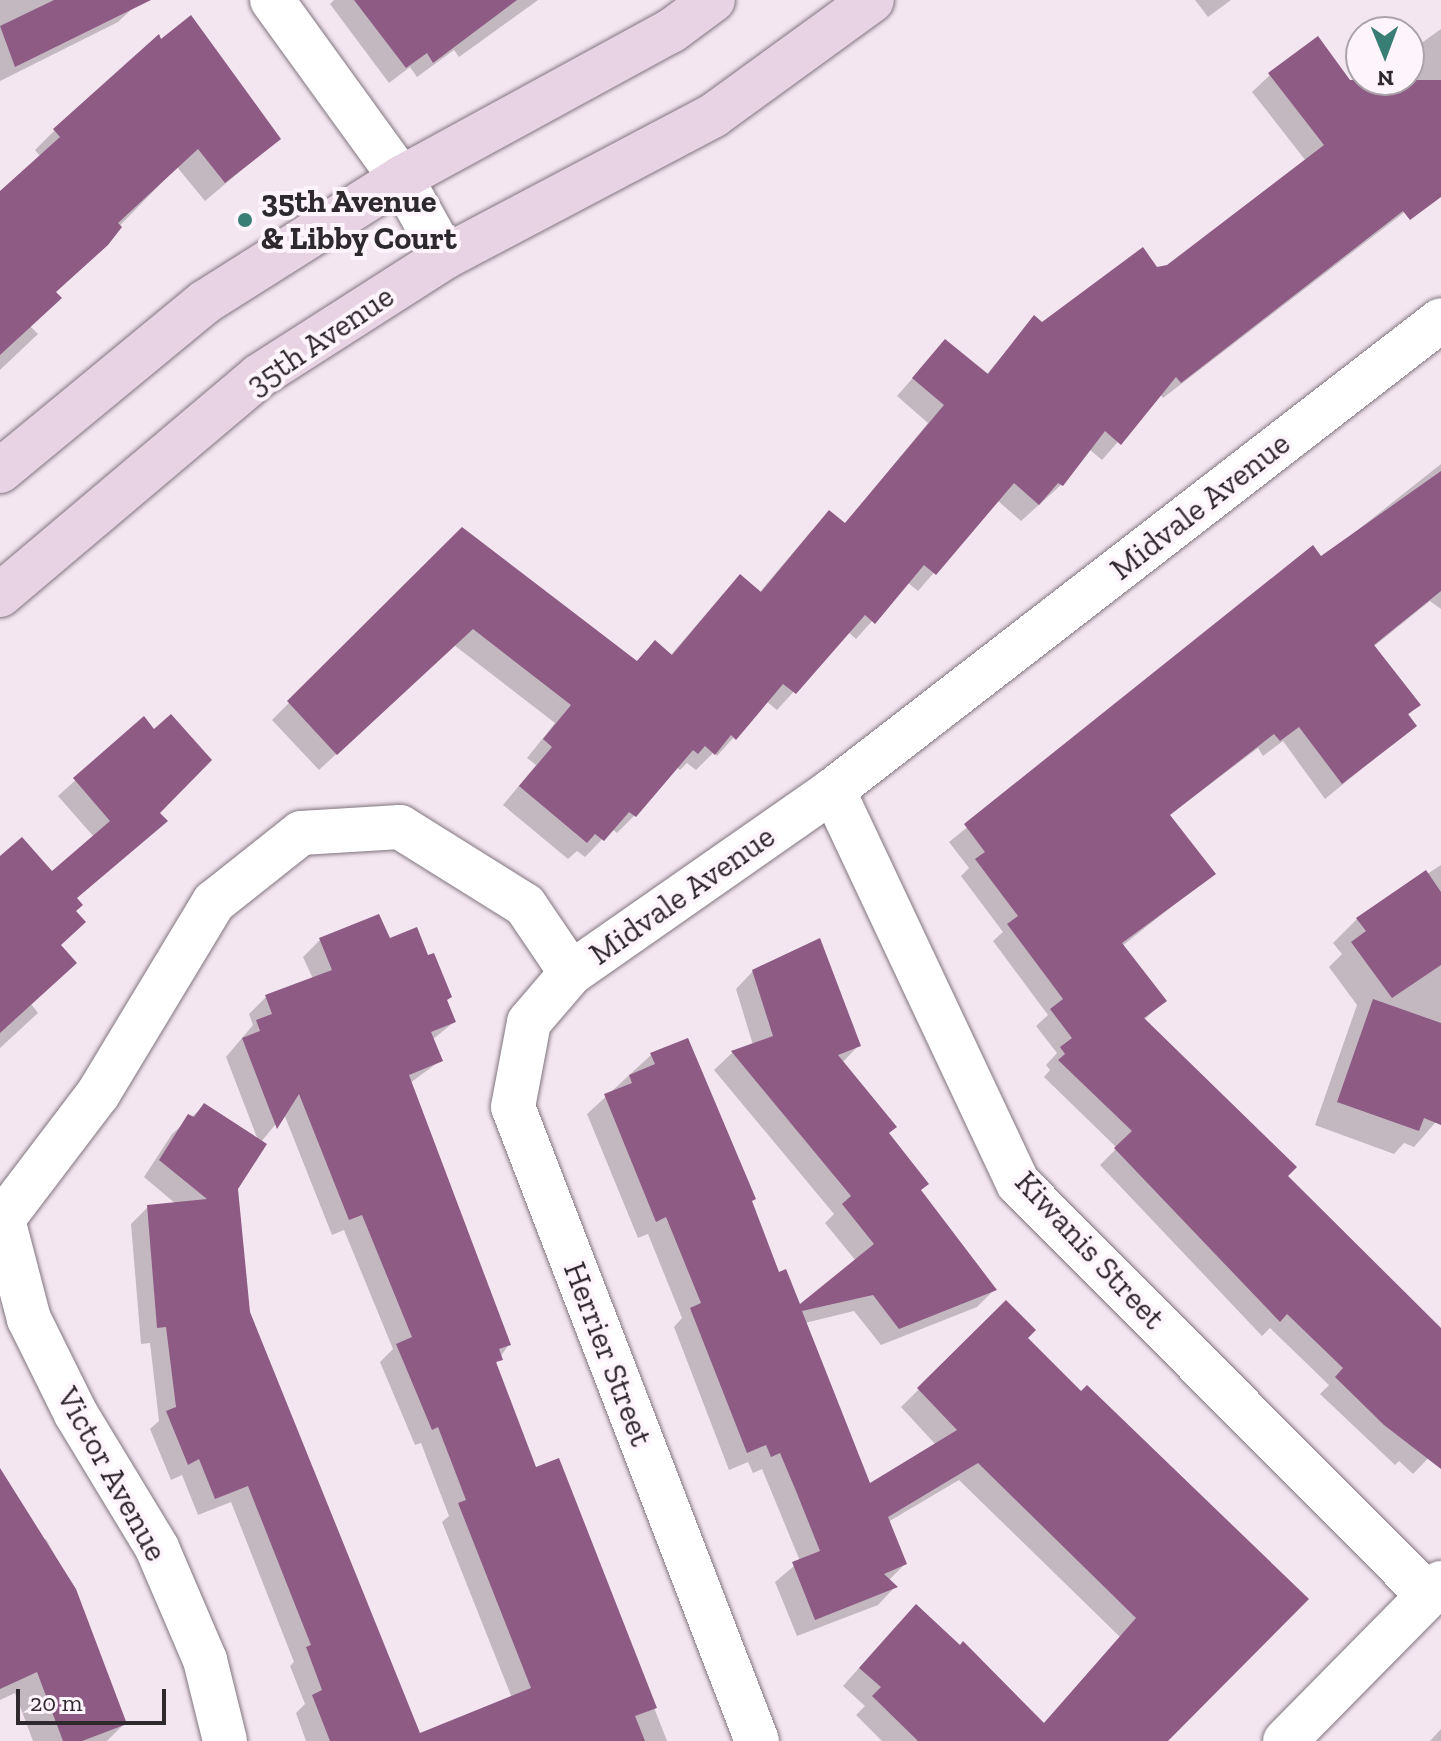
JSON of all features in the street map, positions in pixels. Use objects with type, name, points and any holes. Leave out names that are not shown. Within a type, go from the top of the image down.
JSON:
[{"type":"main road","points":[[0,471],[205,302],[401,178],[671,31],[713,0]]},
{"type":"main road","name":"35th Avenue","points":[[0,595],[259,376],[445,257],[714,115],[872,0]]},
{"type":"street","points":[[272,0],[401,178],[445,257]]},
{"type":"street","name":"Midvale Avenue","points":[[3,1212],[98,1094],[214,902],[301,833],[400,827],[525,905],[571,973],[833,790],[1441,320]]},
{"type":"street","name":"Kiwanis Street","points":[[833,790],[1018,1183],[1435,1589]]},
{"type":"street","name":"Herrier Street","points":[[571,973],[529,1022],[513,1107],[757,1741]]},
{"type":"street","name":"Victor Avenue","points":[[3,1212],[29,1319],[76,1414],[157,1548],[205,1660],[225,1741]]},
{"type":"street","points":[[1285,1741],[1435,1589]]},
{"type":"building","points":[[54,0],[151,0],[15,67],[0,26]]},
{"type":"building","points":[[354,0],[517,0],[433,63],[427,53],[406,68]]},
{"type":"building","points":[[191,15],[281,139],[225,183],[198,149],[118,223],[122,227],[108,245],[56,292],[62,298],[0,355],[0,191],[60,137],[53,129],[159,34],[161,39]]},
{"type":"building","points":[[1318,36],[1345,73],[1345,96],[1425,96],[1425,80],[1441,80],[1441,197],[1410,220],[1403,211],[1181,383],[1176,377],[1121,445],[1105,431],[1063,486],[1058,483],[1039,505],[1014,483],[936,575],[924,565],[875,624],[865,615],[796,694],[783,684],[736,740],[731,735],[715,755],[705,746],[698,754],[693,750],[636,817],[629,812],[604,841],[595,834],[587,843],[519,786],[552,747],[543,739],[571,705],[473,629],[337,755],[287,701],[462,527],[637,661],[655,640],[672,655],[740,574],[761,592],[829,510],[845,523],[944,405],[912,378],[945,339],[988,374],[1034,315],[1042,322],[1143,247],[1157,267],[1167,265],[1324,145],[1268,73]]},
{"type":"building","points":[[1441,471],[1441,591],[1374,645],[1421,705],[1408,714],[1417,726],[1342,784],[1299,727],[1280,741],[1274,734],[1170,815],[1216,874],[1122,943],[1167,1001],[1144,1018],[1297,1167],[1288,1176],[1441,1328],[1441,1469],[1384,1425],[1335,1377],[1343,1368],[1287,1314],[1280,1322],[1114,1148],[1132,1131],[1058,1060],[1065,1054],[1060,1047],[1072,1038],[1050,1009],[1063,999],[1007,924],[1018,916],[975,859],[985,852],[964,824],[1313,545],[1321,556]]},
{"type":"building","points":[[171,714],[212,760],[160,813],[168,821],[77,898],[83,905],[76,911],[86,922],[61,945],[77,963],[0,1033],[0,856],[22,837],[52,871],[110,821],[73,778],[144,716],[154,729]]},
{"type":"building","points":[[1426,870],[1441,892],[1441,965],[1392,998],[1351,942],[1366,931],[1356,918]]},
{"type":"building","points":[[379,914],[390,938],[417,927],[428,955],[434,953],[452,997],[447,1000],[456,1022],[431,1032],[443,1061],[409,1075],[511,1345],[499,1349],[503,1360],[496,1362],[536,1467],[559,1458],[657,1708],[635,1716],[645,1741],[330,1741],[312,1695],[322,1690],[306,1647],[311,1645],[248,1486],[215,1499],[199,1459],[188,1465],[166,1411],[176,1407],[166,1327],[157,1328],[147,1205],[207,1199],[159,1160],[188,1114],[194,1117],[204,1103],[267,1144],[238,1189],[250,1312],[420,1733],[531,1688],[458,1503],[466,1500],[438,1427],[432,1430],[396,1344],[412,1337],[362,1215],[349,1220],[299,1094],[277,1129],[242,1038],[260,1031],[256,1020],[272,1014],[265,995],[332,970],[319,938]]},
{"type":"building","points":[[820,938],[861,1046],[838,1055],[897,1127],[889,1133],[929,1184],[921,1190],[997,1290],[899,1329],[873,1295],[802,1311],[870,1483],[957,1430],[917,1388],[1006,1300],[1036,1330],[1028,1338],[1081,1391],[1087,1385],[1309,1599],[1168,1741],[918,1741],[872,1696],[881,1687],[859,1668],[916,1604],[960,1645],[963,1641],[1044,1723],[1136,1618],[978,1463],[888,1517],[907,1564],[884,1574],[898,1587],[815,1620],[792,1562],[820,1551],[796,1491],[780,1453],[771,1457],[766,1445],[747,1453],[690,1308],[701,1303],[666,1217],[656,1222],[604,1094],[632,1083],[629,1075],[655,1064],[650,1053],[688,1038],[756,1199],[752,1201],[779,1272],[786,1269],[800,1304],[874,1244],[842,1204],[851,1196],[731,1051],[773,1036],[752,970]]},
{"type":"building","points":[[1373,999],[1441,1023],[1441,1125],[1424,1118],[1419,1131],[1337,1102]]},
{"type":"building","points":[[0,1468],[76,1589],[127,1724],[82,1741],[63,1741],[37,1672],[0,1689]]},
{"type":"place","name":"35th Avenue & Libby Court","points":[[245,220]]}]
